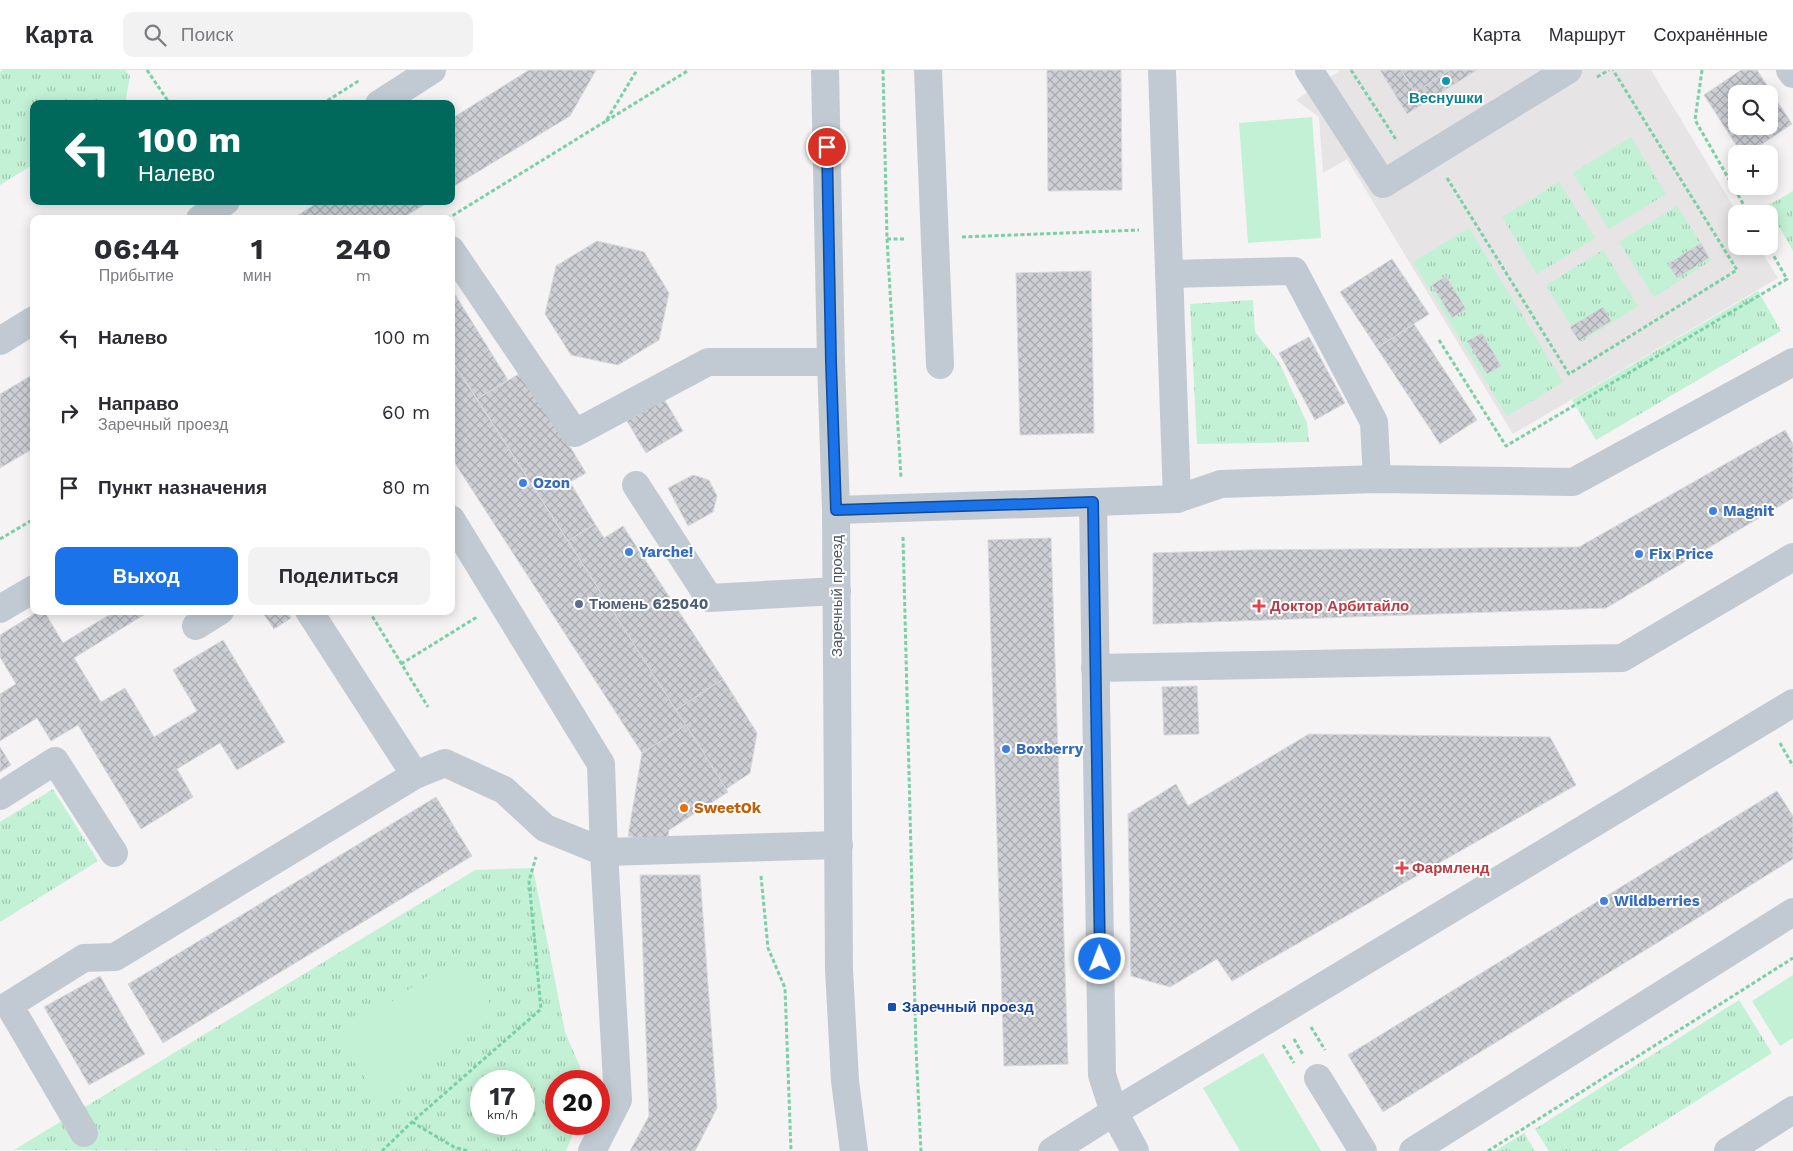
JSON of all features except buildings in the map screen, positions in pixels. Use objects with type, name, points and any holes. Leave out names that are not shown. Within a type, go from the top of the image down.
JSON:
[{"type":"street","points":[[385,100],[432,70]]},
{"type":"street","name":"Заречный проезд","points":[[825,70],[836,510],[839,968],[845,1081],[854,1151]]},
{"type":"street","points":[[928,70],[940,364]]},
{"type":"street","points":[[1162,70],[1177,499]]},
{"type":"street","points":[[1309,70],[1384,184],[1568,70]]},
{"type":"street","points":[[1790,70],[1793,74]]},
{"type":"street","points":[[206,215],[220,205]]},
{"type":"street","points":[[455,256],[575,433],[708,362],[831,362]]},
{"type":"street","points":[[1169,274],[1294,271],[1374,422],[1377,480]]},
{"type":"street","points":[[0,341],[30,322]]},
{"type":"street","points":[[836,510],[1177,499],[1221,484],[1377,480],[1573,482],[1793,362]]},
{"type":"street","points":[[636,485],[709,598],[837,591]]},
{"type":"street","points":[[1093,502],[1102,1075],[1114,1112],[1135,1151]]},
{"type":"street","points":[[455,526],[601,764],[618,1100],[592,1151]]},
{"type":"street","points":[[1095,668],[1622,658],[1793,557]]},
{"type":"street","points":[[0,609],[30,591]]},
{"type":"street","points":[[196,626],[214,615]]},
{"type":"street","points":[[312,615],[415,775]]},
{"type":"street","points":[[1052,1151],[1278,1012],[1793,703]]},
{"type":"street","points":[[0,796],[56,761],[114,853]]},
{"type":"street","points":[[84,1133],[9,1005],[84,958],[114,957],[415,775],[445,763],[504,790],[545,828],[604,852],[838,845]]},
{"type":"street","points":[[1413,1151],[1793,912]]},
{"type":"street","points":[[1323,1067],[1363,1151]]},
{"type":"street","points":[[1728,1151],[1793,1110]]},
{"type":"path","points":[[148,70],[167,100]]},
{"type":"path","points":[[606,121],[637,70]]},
{"type":"path","points":[[453,215],[689,70]]},
{"type":"path","points":[[883,70],[886,239],[903,508],[920,1151]]},
{"type":"path","points":[[1352,70],[1398,143]]},
{"type":"path","points":[[1592,80],[1609,70]]},
{"type":"path","points":[[1444,173],[1569,374],[1738,270],[1613,70]]},
{"type":"path","points":[[1702,70],[1695,120],[1744,205]]},
{"type":"path","points":[[328,100],[368,75]]},
{"type":"path","points":[[886,239],[1148,230]]},
{"type":"path","points":[[1439,340],[1506,446],[1787,279],[1773,255]]},
{"type":"path","points":[[0,539],[30,521]]},
{"type":"path","points":[[401,664],[502,602]]},
{"type":"path","points":[[371,615],[428,707]]},
{"type":"path","points":[[1777,739],[1793,766]]},
{"type":"path","points":[[382,1151],[412,1122],[541,1009],[529,881],[545,828]]},
{"type":"path","points":[[758,848],[768,948],[785,988],[791,1151]]},
{"type":"path","points":[[1488,1151],[1793,958]]},
{"type":"path","points":[[1278,1012],[1323,1067]]},
{"type":"path","points":[[1308,1023],[1323,1067]]},
{"type":"path","points":[[412,1122],[454,1148],[468,1151]]},
{"type":"shaded area","points":[[1341,70],[1651,70],[1733,205],[1728,205],[1728,255],[1764,255],[1778,278],[1513,434],[1347,159],[1323,173],[1319,117],[1296,100]]},
{"type":"green space","points":[[3,70],[125,70],[130,76],[126,100],[30,100],[30,166],[0,185],[0,72]]},
{"type":"green space","points":[[1312,117],[1321,238],[1248,243],[1239,123]]},
{"type":"green space","points":[[1631,137],[1666,194],[1609,229],[1573,173]]},
{"type":"green space","points":[[1559,182],[1595,238],[1537,274],[1502,217]]},
{"type":"green space","points":[[1793,191],[1793,251],[1778,225],[1778,205],[1769,205]]},
{"type":"green space","points":[[1677,206],[1712,260],[1654,297],[1619,242]]},
{"type":"green space","points":[[1469,228],[1563,382],[1507,416],[1413,262]]},
{"type":"green space","points":[[1603,250],[1638,306],[1581,342],[1546,285]]},
{"type":"green space","points":[[1758,291],[1781,331],[1596,440],[1572,400]]},
{"type":"green space","points":[[1253,300],[1255,332],[1279,362],[1307,423],[1309,442],[1197,444],[1190,304]]},
{"type":"green space","points":[[53,789],[98,861],[0,922],[0,822]]},
{"type":"green space","points":[[533,868],[565,1032],[581,1070],[545,1070],[545,1135],[573,1135],[566,1151],[14,1150],[475,870]]},
{"type":"green space","points":[[454,964],[467,968],[487,996],[493,1013],[485,1024],[396,1091],[383,1095],[370,1084],[359,1070],[345,1038],[356,1027],[440,967]]},
{"type":"green space","points":[[1793,975],[1793,1038],[1780,1046],[1752,1001]]},
{"type":"green space","points":[[1739,1000],[1772,1053],[1617,1151],[1549,1151],[1535,1129]]},
{"type":"green space","points":[[1263,1053],[1321,1151],[1240,1151],[1203,1088]]},
{"type":"green space","points":[[1524,1133],[1535,1151],[1495,1151]]},
{"type":"place","name":"Веснушки","points":[[1446,81]]},
{"type":"place","name":"Ozon","points":[[523,483]]},
{"type":"place","name":"Magnit","points":[[1713,511]]},
{"type":"place","name":"Yarche!","points":[[629,552]]},
{"type":"place","name":"Fix Price","points":[[1639,554]]},
{"type":"place","name":"Тюмень 625040","points":[[579,604]]},
{"type":"place","name":"Доктор Арбитайло","points":[[1259,606]]},
{"type":"place","name":"Boxberry","points":[[1006,749]]},
{"type":"place","name":"SweetOk","points":[[684,808]]},
{"type":"place","name":"Фармленд","points":[[1402,868]]},
{"type":"place","name":"Wildberries","points":[[1604,901]]},
{"type":"place","name":"Заречный проезд","points":[[892,1007]]},
{"type":"route","points":[[827,147],[836,510],[1093,502],[1100,959]]}]
